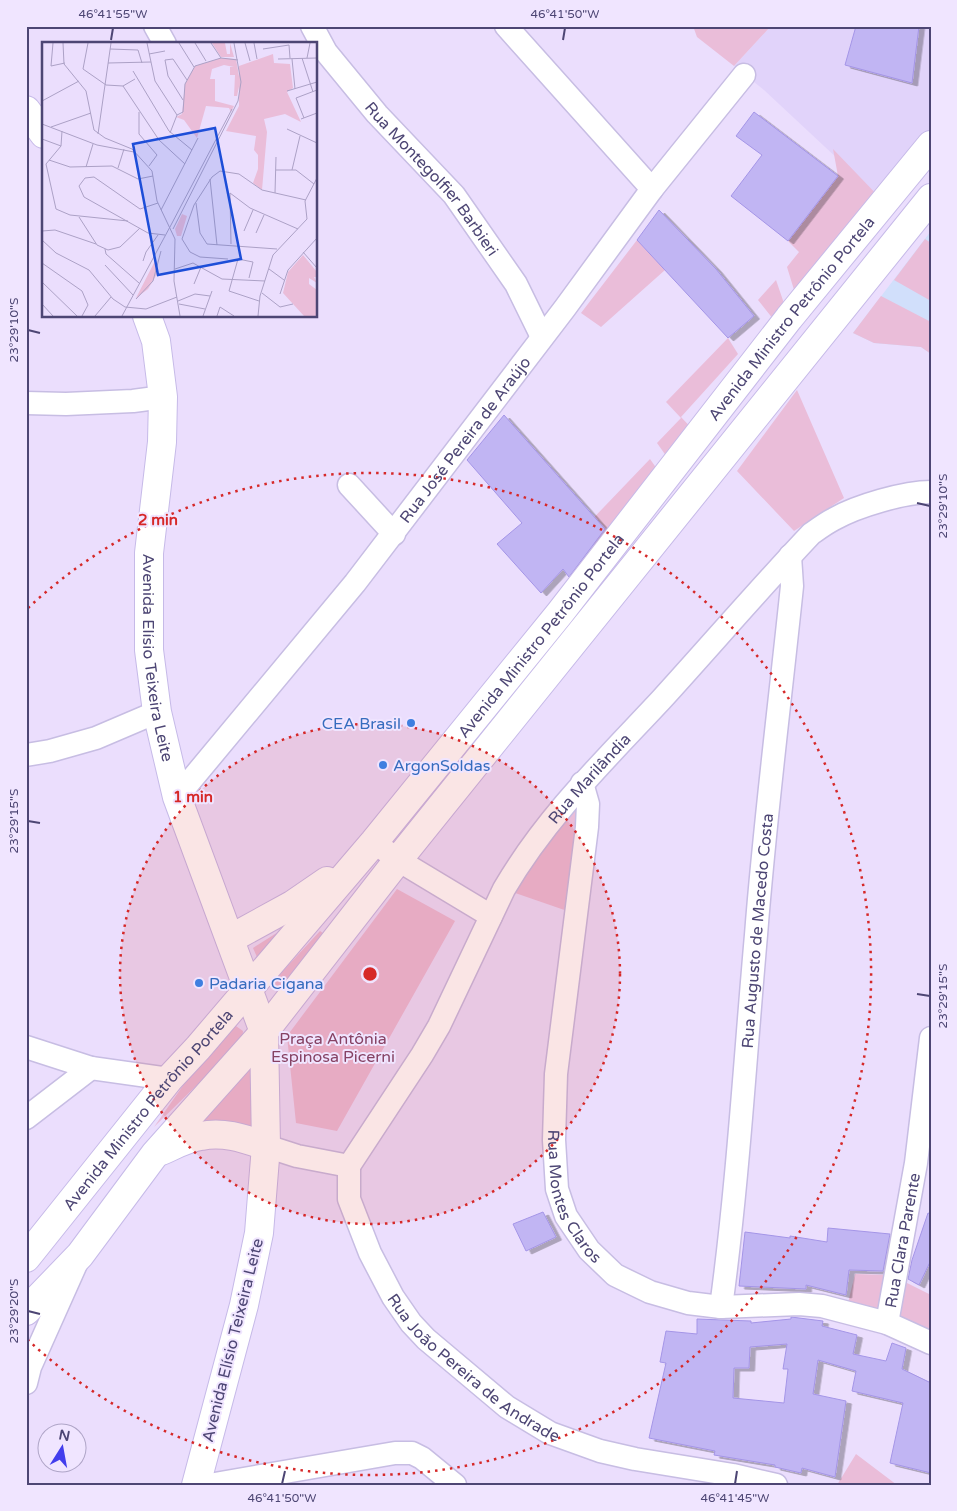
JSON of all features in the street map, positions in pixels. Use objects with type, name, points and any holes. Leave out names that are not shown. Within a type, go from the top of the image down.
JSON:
[{"type":"main road","points":[[26,110],[42,131]]},
{"type":"main road","name":"Avenida Ministro Petrônio Portela","points":[[26,1258],[169,1079],[366,852],[560,614],[789,318],[931,145]]},
{"type":"main road","name":"Avenida Ministro Petrônio Portela","points":[[26,1311],[80,1255],[155,1154],[264,1032],[398,860],[931,198]]},
{"type":"main road","name":"Avenida Elísio Teixeira Leite","points":[[149,318],[156,341],[163,397],[162,442],[150,543],[149,580],[149,650],[157,712],[178,797],[264,1032],[266,1146],[259,1233],[244,1305],[196,1485]]},
{"type":"main road","points":[[230,939],[292,905],[366,852]]},
{"type":"main road","points":[[155,1154],[201,1136],[228,1135],[266,1146]]},
{"type":"street","points":[[155,26],[164,42]]},
{"type":"street","name":"Rua Montegolfier Barbieri","points":[[312,26],[326,52],[378,114],[454,195],[516,284],[542,337]]},
{"type":"street","points":[[506,26],[652,189]]},
{"type":"street","name":"Rua José Pereira de Araújo","points":[[178,797],[394,534],[652,189],[744,75]]},
{"type":"street","points":[[26,403],[66,404],[133,401],[163,397]]},
{"type":"street","points":[[348,485],[394,534]]},
{"type":"street","name":"Rua Marilândia","points":[[349,1166],[439,1026],[516,868],[552,819],[582,783],[811,534],[834,518],[882,501],[916,492],[931,492]]},
{"type":"street","name":"Rua Augusto de Macedo Costa","points":[[721,1307],[727,1266],[756,932],[792,586],[790,556]]},
{"type":"street","points":[[26,755],[50,751],[96,738],[157,712]]},
{"type":"street","name":"Rua Montes Claros","points":[[582,783],[588,804],[587,827],[556,1074],[554,1140],[557,1189],[566,1216],[589,1250],[615,1275],[650,1292],[688,1303],[721,1307],[799,1304],[822,1306],[887,1323],[931,1343]]},
{"type":"street","points":[[366,852],[398,860],[491,916]]},
{"type":"street","name":"Rua Clara Parente","points":[[887,1323],[916,1163],[931,1038]]},
{"type":"street","points":[[26,1048],[91,1068],[169,1079]]},
{"type":"street","points":[[26,1118],[91,1068]]},
{"type":"street","points":[[266,1146],[297,1156],[349,1166]]},
{"type":"street","name":"Rua João Pereira de Andrade","points":[[349,1166],[349,1199],[370,1253],[393,1296],[411,1323],[426,1339],[507,1407],[550,1433],[600,1451],[635,1459],[733,1475],[776,1485]]},
{"type":"street","name":"Avenida Ministro Petrônio Portela","points":[[27,1371],[80,1255]]},
{"type":"street","points":[[209,1485],[395,1453],[412,1453],[422,1458],[455,1485]]},
{"type":"shaded area","points":[[771,26],[931,26],[931,145],[884,202],[764,90],[734,66]]},
{"type":"shaded area","points":[[931,231],[931,354],[921,347],[874,343],[853,333]]},
{"type":"green space","points":[[693,26],[771,26],[734,66],[697,37]]},
{"type":"green space","points":[[833,149],[884,202],[799,306],[787,267],[799,252],[788,241],[838,176]]},
{"type":"green space","points":[[925,239],[931,243],[931,301],[894,280]]},
{"type":"green space","points":[[637,240],[665,270],[601,327],[581,313]]},
{"type":"green space","points":[[776,280],[789,318],[781,329],[758,300]]},
{"type":"green space","points":[[881,296],[931,322],[931,354],[921,347],[874,343],[853,333]]},
{"type":"green space","points":[[728,338],[738,354],[681,417],[698,435],[674,467],[657,443],[681,418],[666,402]]},
{"type":"green space","points":[[797,390],[844,498],[794,531],[737,471]]},
{"type":"green space","points":[[650,459],[664,479],[605,555],[581,531]]},
{"type":"green space","points":[[582,783],[576,914],[504,889]]},
{"type":"green space","name":"Praça Antônia Espinosa Picerni","points":[[397,889],[455,921],[337,1131],[296,1123],[287,1036]]},
{"type":"green space","points":[[283,929],[261,966],[253,948]]},
{"type":"green space","points":[[320,931],[326,935],[278,992],[270,985]]},
{"type":"green space","points":[[233,1024],[243,1031],[242,1041],[154,1127],[203,1057]]},
{"type":"green space","points":[[264,1032],[266,1146],[237,1137],[155,1154]]},
{"type":"green space","points":[[855,1274],[889,1275],[883,1309],[871,1315],[847,1307]]},
{"type":"green space","points":[[899,1279],[931,1295],[931,1339],[888,1320]]},
{"type":"green space","points":[[856,1454],[897,1485],[837,1485]]},
{"type":"building","points":[[856,26],[919,26],[912,83],[845,65]]},
{"type":"building","points":[[754,112],[838,176],[788,241],[731,196],[762,155],[736,136]]},
{"type":"building","points":[[659,210],[716,269],[754,316],[728,338],[637,240]]},
{"type":"building","points":[[504,415],[605,529],[569,577],[563,569],[541,593],[497,544],[522,523],[467,460]]},
{"type":"building","points":[[543,1212],[556,1237],[526,1251],[513,1224]]},
{"type":"building","points":[[928,1213],[931,1214],[931,1260],[919,1285],[908,1279],[912,1260]]},
{"type":"building","points":[[828,1228],[890,1234],[883,1271],[849,1270],[846,1295],[806,1285],[806,1289],[739,1286],[745,1232],[827,1242]]},
{"type":"building","points":[[791,1317],[823,1321],[822,1326],[857,1335],[853,1354],[886,1361],[892,1343],[906,1348],[902,1369],[931,1383],[931,1473],[890,1463],[903,1403],[852,1391],[856,1371],[818,1360],[813,1394],[846,1401],[835,1477],[802,1468],[801,1473],[775,1467],[775,1465],[714,1455],[715,1451],[649,1438],[666,1363],[660,1362],[666,1331],[697,1334],[697,1319],[751,1321],[751,1323],[791,1319]],"holes":[[[787,1344],[783,1369],[788,1369],[784,1403],[733,1398],[734,1368],[749,1368],[750,1347]]]},
{"type":"place","name":"CEA Brasil","points":[[411,723]]},
{"type":"place","name":"ArgonSoldas","points":[[383,765]]},
{"type":"place","name":"Padaria Cigana","points":[[199,983]]}]
